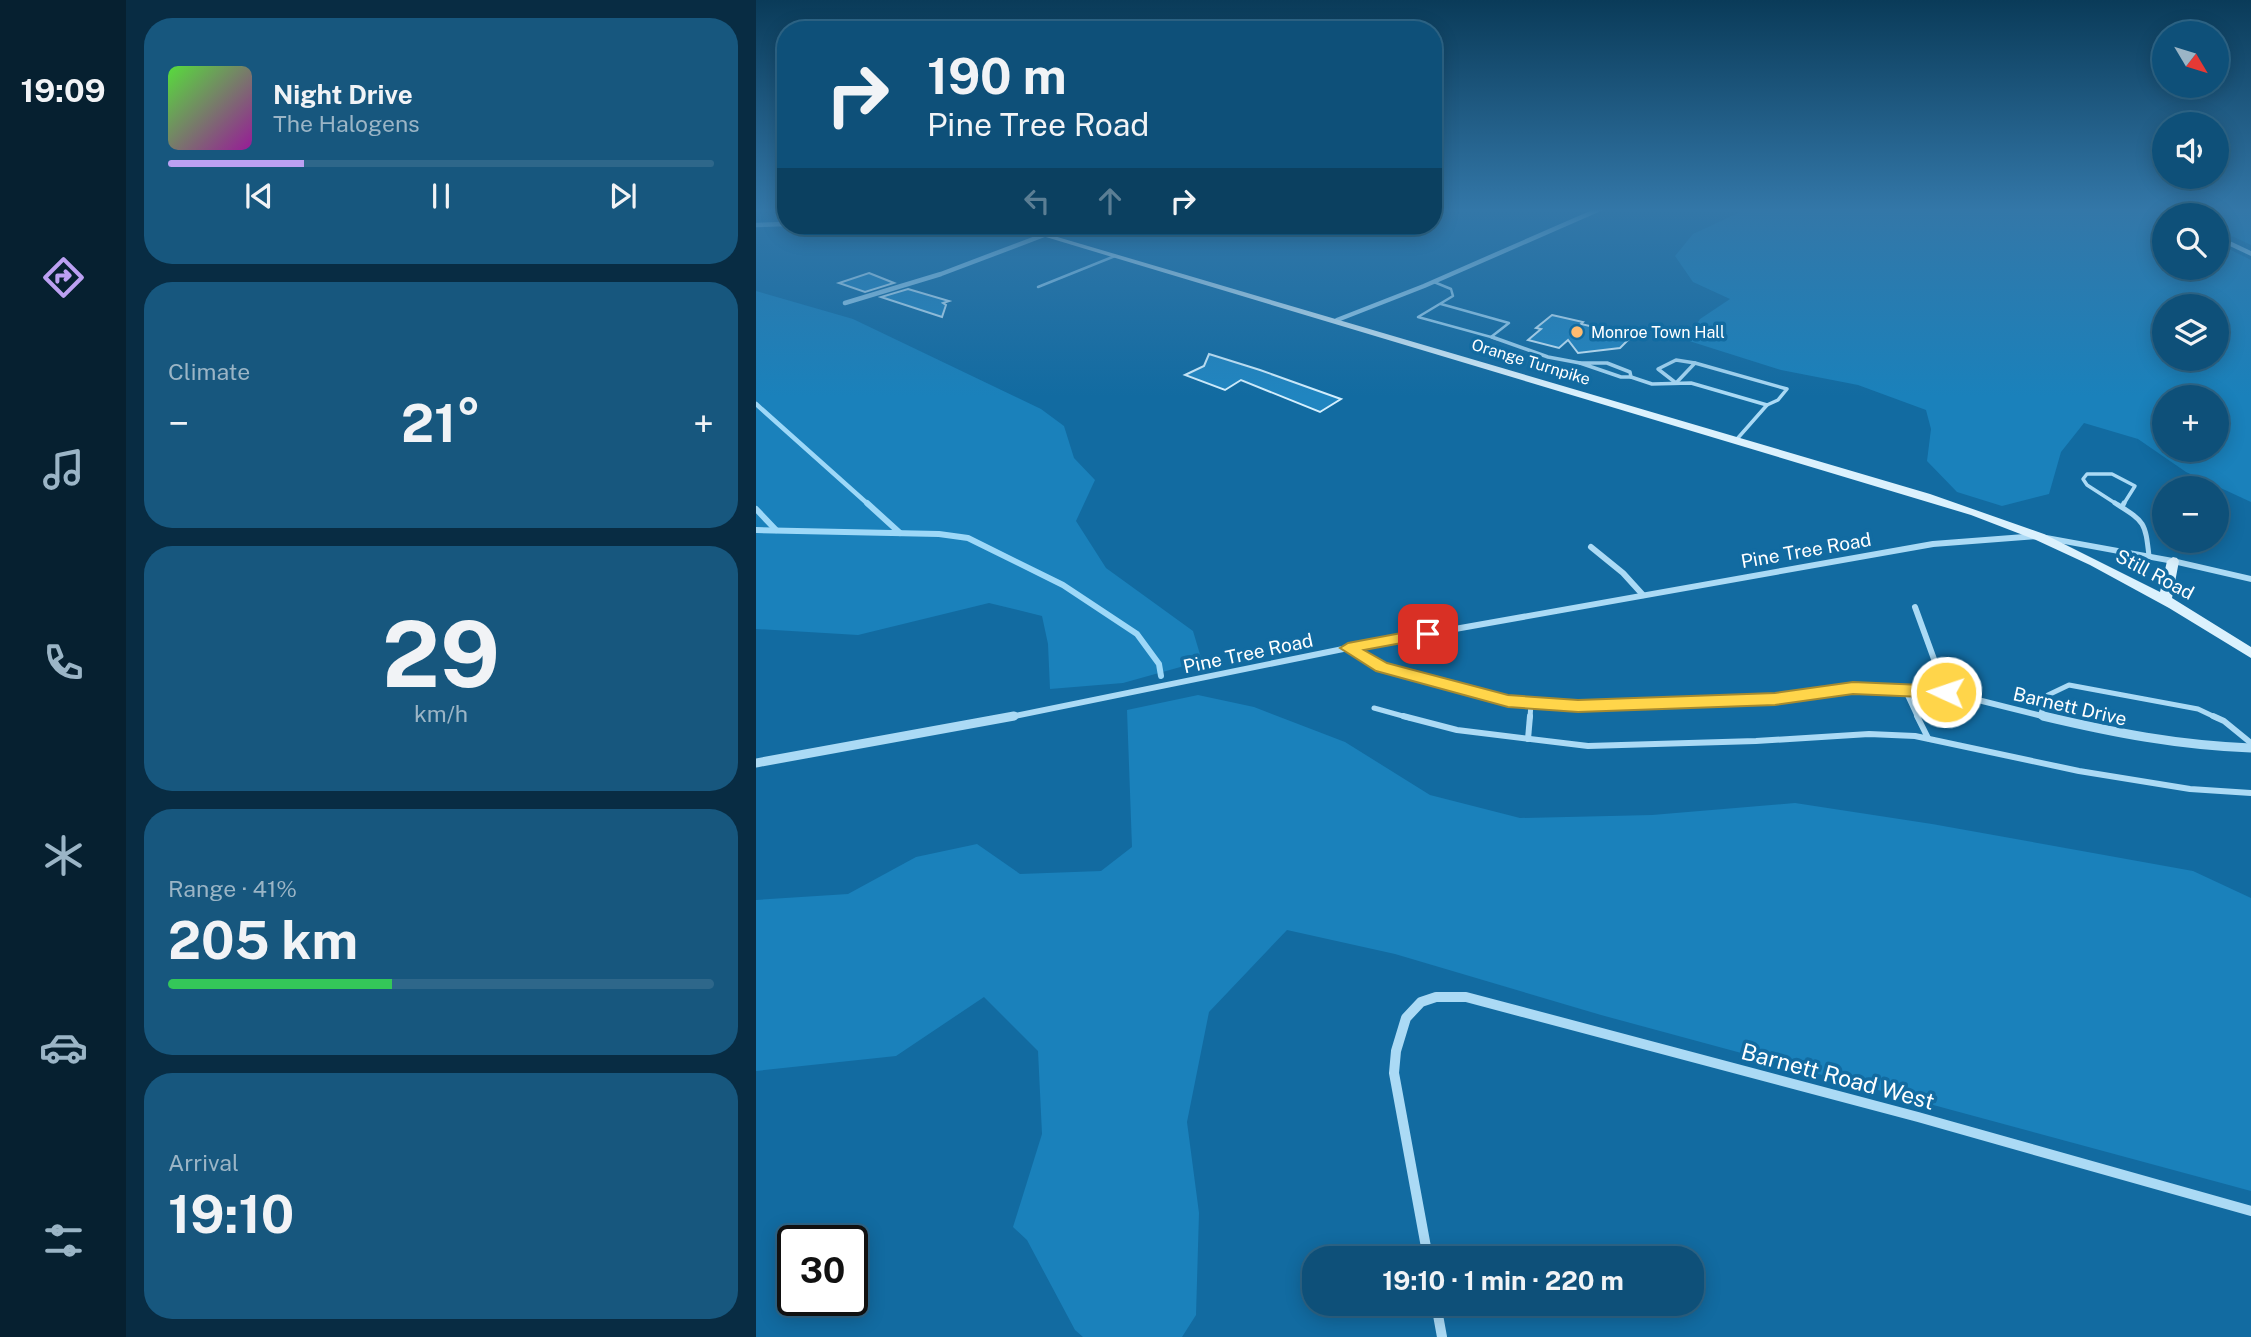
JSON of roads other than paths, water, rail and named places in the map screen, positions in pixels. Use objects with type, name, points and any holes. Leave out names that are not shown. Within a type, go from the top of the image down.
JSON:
[{"type":"main road","name":"Orange Turnpike","points":[[1169,271],[1909,491],[2038,536]]},
{"type":"main road","name":"Still Road","points":[[2038,536],[2165,600],[2251,653]]},
{"type":"main road","points":[[2165,600],[2173,561]]},
{"type":"street","points":[[845,303],[948,271]]},
{"type":"street","points":[[1338,320],[1458,271]]},
{"type":"street","points":[[2038,536],[2149,556],[2251,579]]},
{"type":"street","name":"Pine Tree Road","points":[[756,763],[1079,704],[1348,648],[1643,595],[1933,544],[2038,536]]},
{"type":"street","points":[[1591,547],[1623,573],[1643,595]]},
{"type":"street","points":[[1915,607],[1946,692]]},
{"type":"street","name":"Barnett Drive","points":[[1348,648],[1382,667],[1492,699],[1578,706],[1775,699],[1853,688],[1946,692],[2125,736],[2200,746],[2251,745]]},
{"type":"street","name":"Barnett Road West","points":[[1426,1246],[1394,1073],[1395,1049],[1402,1025],[1415,1007],[1430,998],[1466,997],[1918,1117],[2251,1211]]},
{"type":"street","points":[[1438,1316],[1442,1337]]},
{"type":"lane","points":[[1038,287],[1077,271]]},
{"type":"lane","points":[[1434,282],[1451,289],[1453,296],[1418,317],[1621,377],[1632,377],[1651,384],[1691,383],[1767,405]]},
{"type":"lane","points":[[1441,303],[1509,323],[1491,337]]},
{"type":"lane","points":[[1676,383],[1658,369],[1676,360],[1787,389],[1778,400],[1767,405],[1737,439]]},
{"type":"lane","points":[[1580,363],[1607,363],[1630,372],[1632,377]]},
{"type":"lane","points":[[1676,383],[1695,363]]},
{"type":"lane","points":[[2122,507],[2135,486],[2114,475],[2096,472],[2087,474],[2083,479],[2087,485],[2141,520],[2146,529],[2149,556]]},
{"type":"lane","points":[[2040,716],[2042,703],[2052,691],[2070,685],[2198,709],[2224,721],[2251,745]]},
{"type":"lane","points":[[1905,690],[1928,739]]},
{"type":"lane","points":[[1528,739],[1531,703]]},
{"type":"lane","points":[[1374,708],[1457,730],[1588,746],[1706,744],[1870,734],[1928,739],[2080,771],[2190,789],[2251,793]]},
{"type":"waterway","points":[[756,404],[869,505]]},
{"type":"waterway","points":[[867,503],[900,533]]},
{"type":"waterway","points":[[756,509],[776,530]]},
{"type":"waterway","points":[[756,530],[939,534],[968,538],[1063,585],[1137,634],[1159,664],[1161,676]]},
{"type":"place","name":"Monroe Town Hall","points":[[1577,332]]}]
